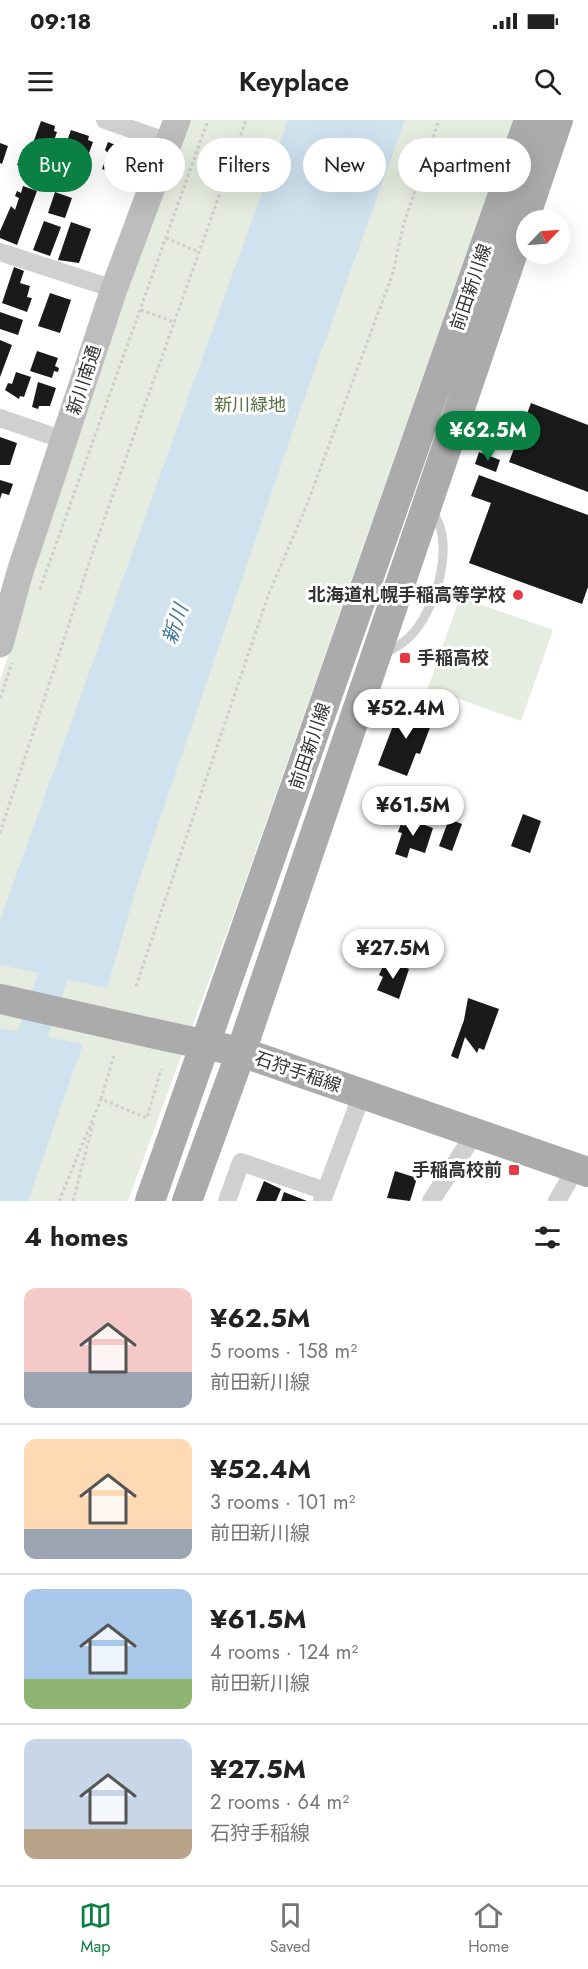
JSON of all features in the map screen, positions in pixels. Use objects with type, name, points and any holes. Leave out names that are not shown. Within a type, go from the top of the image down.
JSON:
[{"type":"main road","name":"前田新川線","points":[[187,1201],[241,1052],[374,660],[412,501],[529,120]]},
{"type":"main road","name":"前田新川線","points":[[150,1201],[206,1044],[558,120]]},
{"type":"main road","name":"石狩手稲線","points":[[0,999],[241,1052],[582,1170]]},
{"type":"street","points":[[105,120],[173,131]]},
{"type":"street","name":"新川南通","points":[[8,648],[20,572],[114,289],[173,131]]},
{"type":"street","points":[[0,252],[114,289]]},
{"type":"street","points":[[0,418],[64,440]]},
{"type":"street","points":[[227,1201],[241,1162],[324,1196],[362,1094]]},
{"type":"street","points":[[431,1201],[475,1133]]},
{"type":"street","points":[[557,1201],[582,1170]]},
{"type":"path","points":[[37,596],[208,120]]},
{"type":"path","points":[[0,833],[94,548],[246,120]]},
{"type":"path","points":[[136,986],[269,593],[306,507],[393,273],[403,226],[439,120]]},
{"type":"path","points":[[166,238],[199,252]]},
{"type":"path","points":[[141,310],[174,322]]},
{"type":"path","points":[[0,698],[8,648]]},
{"type":"path","points":[[73,1201],[114,1055]]},
{"type":"path","points":[[100,1099],[147,1118],[161,1069]]},
{"type":"path","points":[[59,1201],[100,1099]]},
{"type":"green space","name":"新川緑地","points":[[188,120],[513,120],[507,138],[398,138],[398,192],[488,192],[238,902],[128,1201],[0,1201],[0,680],[97,376],[162,192],[185,192],[185,138],[182,138]]},
{"type":"green space","points":[[460,597],[553,630],[521,721],[428,688]]},
{"type":"water","points":[[288,120],[405,120],[386,173],[386,138],[303,138],[303,192],[379,192],[293,430],[138,883],[107,988],[0,965],[0,920],[262,192],[291,192],[291,138],[282,138]]},
{"type":"water","points":[[0,1028],[83,1044],[28,1201],[0,1201]]},
{"type":"building","points":[[41,121],[55,126],[54,131],[57,132],[55,138],[35,138]]},
{"type":"building","points":[[71,130],[89,136],[88,138],[68,138]]},
{"type":"building","points":[[0,143],[8,146],[2,164],[0,163]]},
{"type":"building","points":[[17,191],[37,192],[17,245],[0,238],[0,231],[11,206],[15,210],[19,198],[15,196]]},
{"type":"building","points":[[55,192],[72,198],[65,218],[48,213]]},
{"type":"building","points":[[44,221],[61,227],[50,256],[33,250]]},
{"type":"building","points":[[71,222],[91,229],[79,263],[58,260]]},
{"type":"building","points":[[14,267],[24,271],[20,283],[30,286],[27,297],[32,298],[27,312],[2,303]]},
{"type":"building","points":[[50,293],[71,300],[60,333],[38,326]]},
{"type":"building","points":[[0,312],[23,320],[18,335],[0,329]]},
{"type":"building","points":[[0,340],[12,345],[0,377]]},
{"type":"building","points":[[37,351],[58,358],[55,366],[59,368],[58,372],[54,371],[52,378],[30,371]]},
{"type":"building","points":[[16,372],[31,377],[24,397],[20,396],[19,399],[5,390],[8,383],[12,384]]},
{"type":"building","points":[[38,382],[56,388],[50,406],[39,406],[38,409],[32,407]]},
{"type":"building","points":[[531,403],[588,425],[588,492],[509,462]]},
{"type":"building","points":[[0,437],[17,443],[10,465],[0,465]]},
{"type":"building","points":[[479,452],[500,460],[496,472],[475,464]]},
{"type":"building","points":[[479,475],[588,515],[588,587],[582,604],[469,563],[491,503],[471,496]]},
{"type":"building","points":[[0,480],[13,484],[9,495],[2,493],[0,499]]},
{"type":"building","points":[[401,705],[434,717],[420,754],[416,753],[407,776],[378,765]]},
{"type":"building","points":[[408,814],[417,817],[416,822],[433,828],[425,853],[410,848],[407,858],[395,854],[402,833],[398,832],[401,824],[404,826]]},
{"type":"building","points":[[523,814],[541,821],[530,853],[511,846]]},
{"type":"building","points":[[449,819],[462,824],[452,851],[439,846]]},
{"type":"building","points":[[392,962],[409,969],[399,999],[377,990],[383,977],[379,975],[383,966],[389,968]]},
{"type":"building","points":[[468,998],[499,1009],[484,1050],[479,1048],[477,1053],[465,1037],[458,1059],[451,1056],[464,1020]]},
{"type":"building","points":[[395,1171],[417,1178],[410,1201],[387,1198]]},
{"type":"building","points":[[264,1181],[281,1189],[276,1201],[256,1201]]},
{"type":"building","points":[[284,1192],[307,1201],[281,1201]]},
{"type":"waterway","name":"新川","points":[[0,1130],[66,937]]},
{"type":"place","name":"北海道札幌手稲高等学校","points":[[518,595]]},
{"type":"place","name":"手稲高校","points":[[405,658]]},
{"type":"place","name":"手稲高校前","points":[[514,1170]]}]
